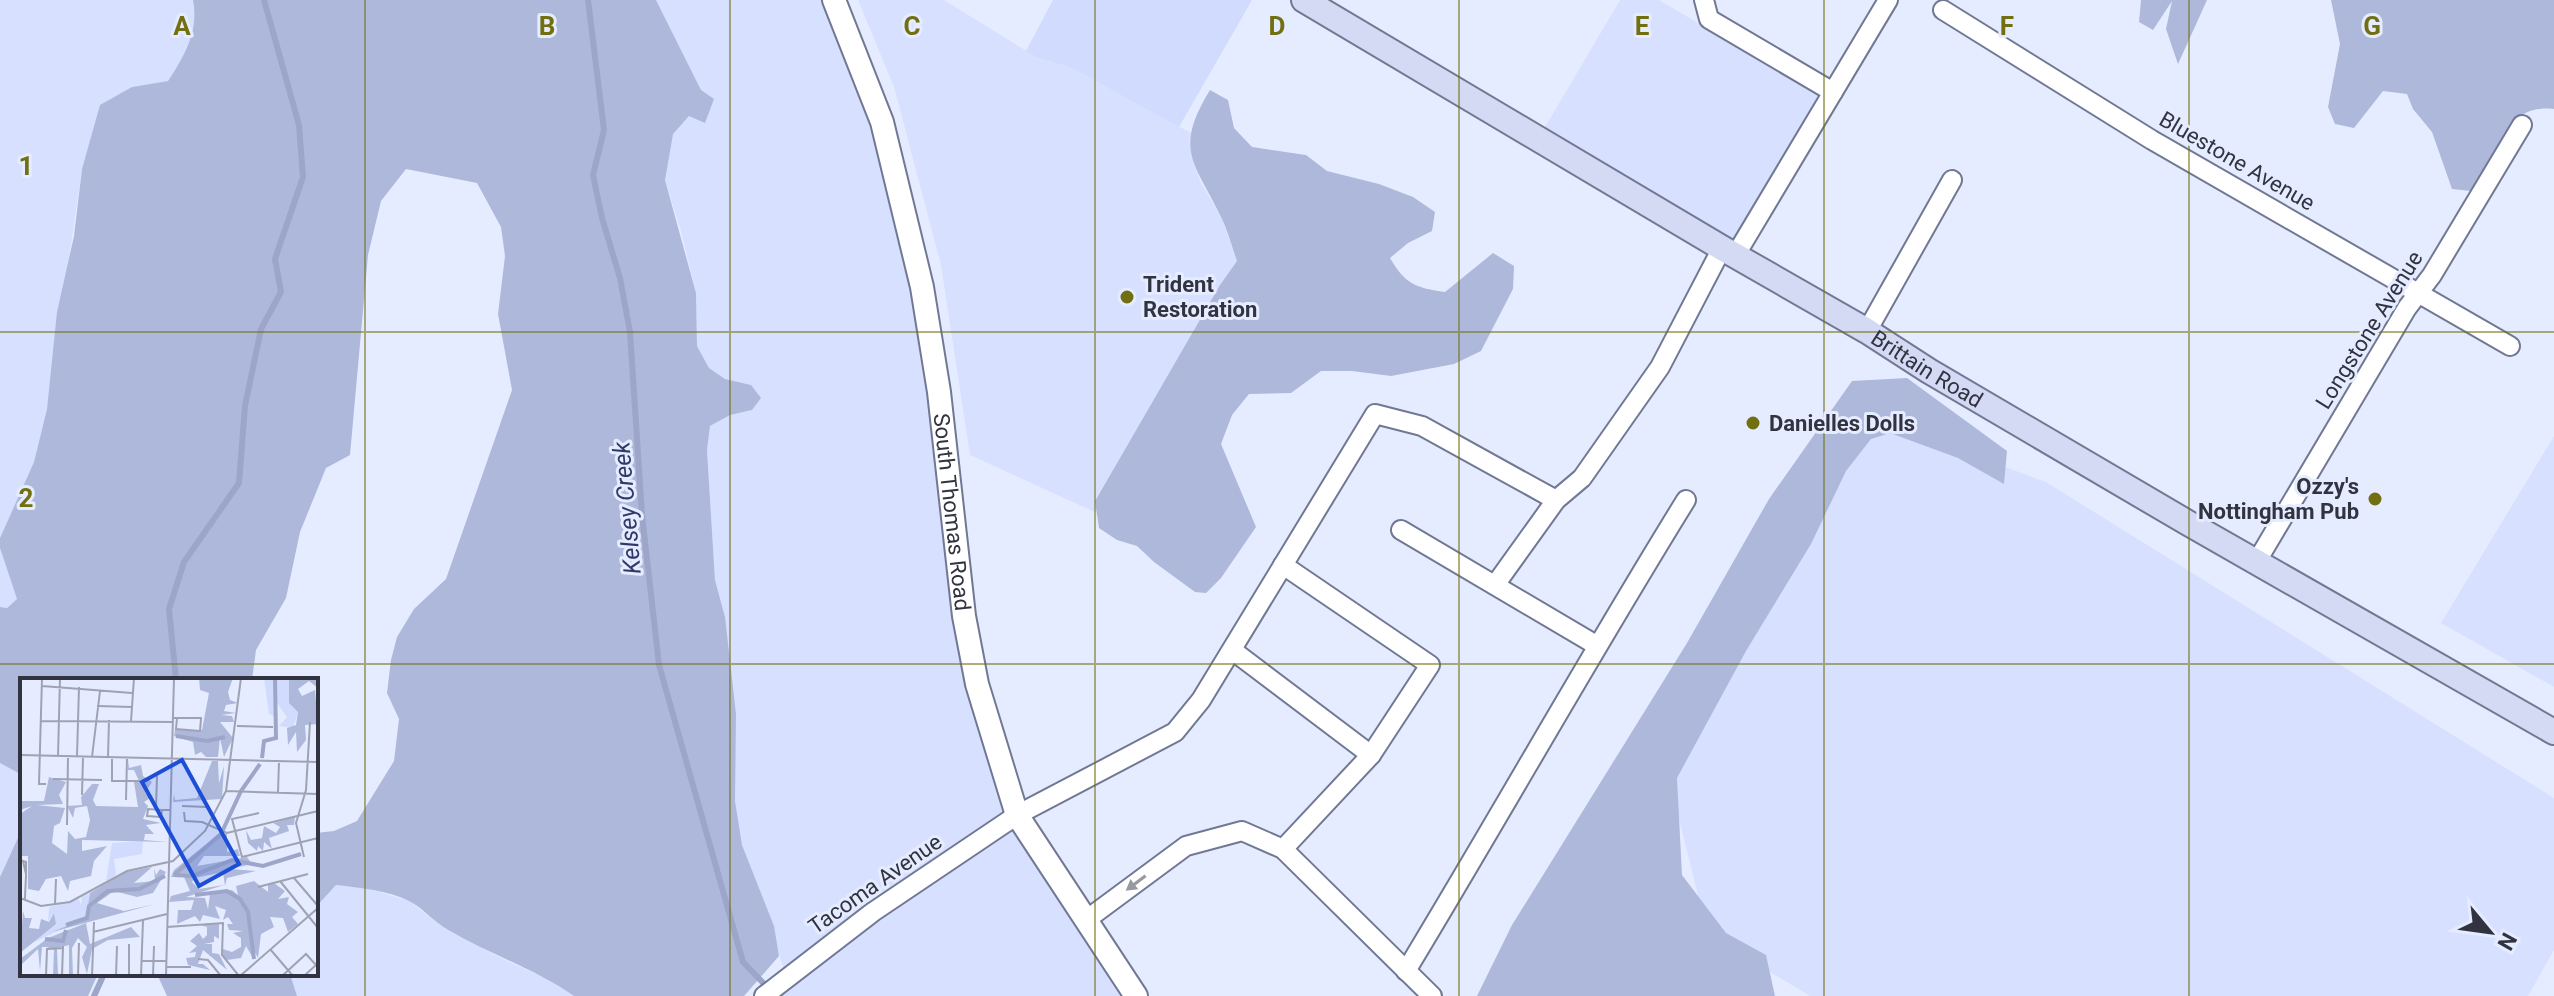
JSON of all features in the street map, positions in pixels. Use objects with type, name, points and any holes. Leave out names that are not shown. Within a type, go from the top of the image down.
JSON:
[{"type":"main road","name":"Brittain Road","points":[[1304,0],[2188,523],[2554,732]]},
{"type":"street","name":"South Thomas Road","points":[[834,0],[882,122],[919,273],[939,392],[964,616],[977,684],[1017,815],[1136,996]]},
{"type":"street","points":[[1704,0],[1709,19],[1833,92]]},
{"type":"street","points":[[1495,585],[1556,500],[1582,478],[1660,367],[1728,252],[1833,92],[1888,0]]},
{"type":"street","name":"Bluestone Avenue","points":[[1943,10],[2146,137],[2510,346]]},
{"type":"street","name":"Longstone Avenue","points":[[2257,561],[2522,125]]},
{"type":"street","points":[[1867,331],[1952,180]]},
{"type":"street","name":"Tacoma Avenue","points":[[764,996],[873,912],[1017,815],[1175,732],[1201,700],[1375,414],[1422,426],[1556,500]]},
{"type":"street","points":[[1406,971],[1509,800],[1596,645],[1686,500]]},
{"type":"street","points":[[1401,530],[1596,645]]},
{"type":"street","points":[[1283,565],[1430,665],[1371,755],[1283,849]]},
{"type":"street","points":[[1232,650],[1371,755]]},
{"type":"street","points":[[1086,920],[1186,846],[1242,831],[1283,849],[1432,996]]},
{"type":"shaded area","points":[[0,0],[193,0],[196,13],[189,49],[168,81],[132,87],[82,169],[47,409],[34,462],[0,538]]},
{"type":"shaded area","points":[[193,0],[656,0],[701,90],[714,99],[705,123],[689,116],[673,134],[665,180],[696,293],[697,346],[709,368],[725,379],[751,385],[761,398],[752,410],[730,415],[710,426],[707,450],[715,580],[725,617],[736,714],[735,801],[742,845],[774,926],[779,956],[744,996],[574,996],[448,930],[401,897],[336,885],[318,905],[318,833],[334,831],[357,821],[394,761],[399,719],[387,693],[397,637],[414,609],[446,579],[512,390],[498,314],[505,256],[501,227],[477,183],[406,169],[381,201],[368,255],[350,455],[326,468],[300,532],[286,598],[256,650],[252,678],[20,678],[20,774],[0,763],[0,607],[7,608],[17,599],[0,548],[0,538],[34,462],[47,409],[57,312],[74,236],[82,169],[100,105],[132,87],[168,81],[185,52],[192,32]]},
{"type":"shaded area","points":[[656,0],[834,0],[895,167],[964,616],[1017,815],[1136,996],[775,996],[786,977],[761,894],[742,845],[731,799],[725,617],[715,580],[707,449],[710,426],[730,415],[752,410],[751,385],[725,379],[709,368],[697,346],[696,293],[681,231],[651,149],[701,90]]},
{"type":"shaded area","points":[[858,0],[944,0],[1038,58],[1072,68],[1191,133],[1192,157],[1200,181],[1222,219],[1237,261],[1095,500],[1097,513],[970,455],[941,265],[894,87]]},
{"type":"shaded area","points":[[1053,0],[1252,0],[1179,127],[1072,68],[1038,58],[1026,51]]},
{"type":"shaded area","points":[[1620,0],[1659,0],[1828,100],[1735,256],[1538,139]]},
{"type":"shaded area","points":[[2141,0],[2207,0],[2178,64],[2166,29],[2172,1],[2153,30],[2139,22]]},
{"type":"shaded area","points":[[2331,0],[2554,0],[2554,109],[2529,111],[2521,116],[2493,166],[2471,191],[2452,189],[2432,132],[2413,109],[2407,94],[2383,91],[2354,128],[2335,124],[2328,107],[2340,44]]},
{"type":"shaded area","points":[[1210,90],[1228,100],[1234,128],[1252,147],[1306,155],[1327,171],[1379,184],[1413,197],[1435,212],[1432,231],[1408,243],[1390,258],[1412,283],[1445,292],[1493,253],[1514,266],[1513,289],[1481,351],[1454,364],[1391,376],[1321,371],[1291,393],[1249,394],[1232,415],[1221,444],[1256,527],[1221,578],[1206,593],[1195,592],[1137,546],[1117,540],[1099,528],[1095,501],[1220,285],[1237,261],[1224,224],[1192,157],[1192,128]]},
{"type":"shaded area","points":[[1907,378],[2007,451],[2004,484],[1958,458],[1890,433],[1871,439],[1846,471],[1811,544],[1746,651],[1677,778],[1682,875],[1726,933],[1766,955],[1775,996],[1477,996],[1512,925],[1687,643],[1769,499],[1852,381]]},
{"type":"shaded area","points":[[1876,420],[2046,482],[2554,798],[2554,950],[2528,996],[1810,996],[1708,935],[1668,775]]},
{"type":"shaded area","points":[[2554,436],[2554,687],[2441,623]]},
{"type":"shaded area","points":[[0,548],[17,599],[7,608],[0,607]]},
{"type":"shaded area","points":[[0,763],[20,774],[20,833],[0,877]]},
{"type":"shaded area","points":[[20,833],[20,976],[97,976],[88,996],[0,996],[0,877]]},
{"type":"shaded area","points":[[336,885],[370,889],[409,901],[445,929],[557,983],[574,996],[297,996],[291,976],[318,976],[318,905]]},
{"type":"shaded area","points":[[158,976],[291,976],[297,996],[167,996]]},
{"type":"waterway","points":[[176,678],[169,609],[184,562],[239,483],[245,406],[261,329],[281,292],[275,259],[303,177],[299,125],[264,0]]},
{"type":"waterway","name":"Kelsey Creek","points":[[588,0],[604,130],[593,175],[620,278],[630,332],[642,515],[659,665],[743,962],[770,990]]},
{"type":"waterway","points":[[94,996],[103,976]]},
{"type":"place","name":"Trident Restoration","points":[[1127,297]]},
{"type":"place","name":"Danielles Dolls","points":[[1753,423]]},
{"type":"place","name":"Ozzy's Nottingham Pub","points":[[2375,499]]}]
